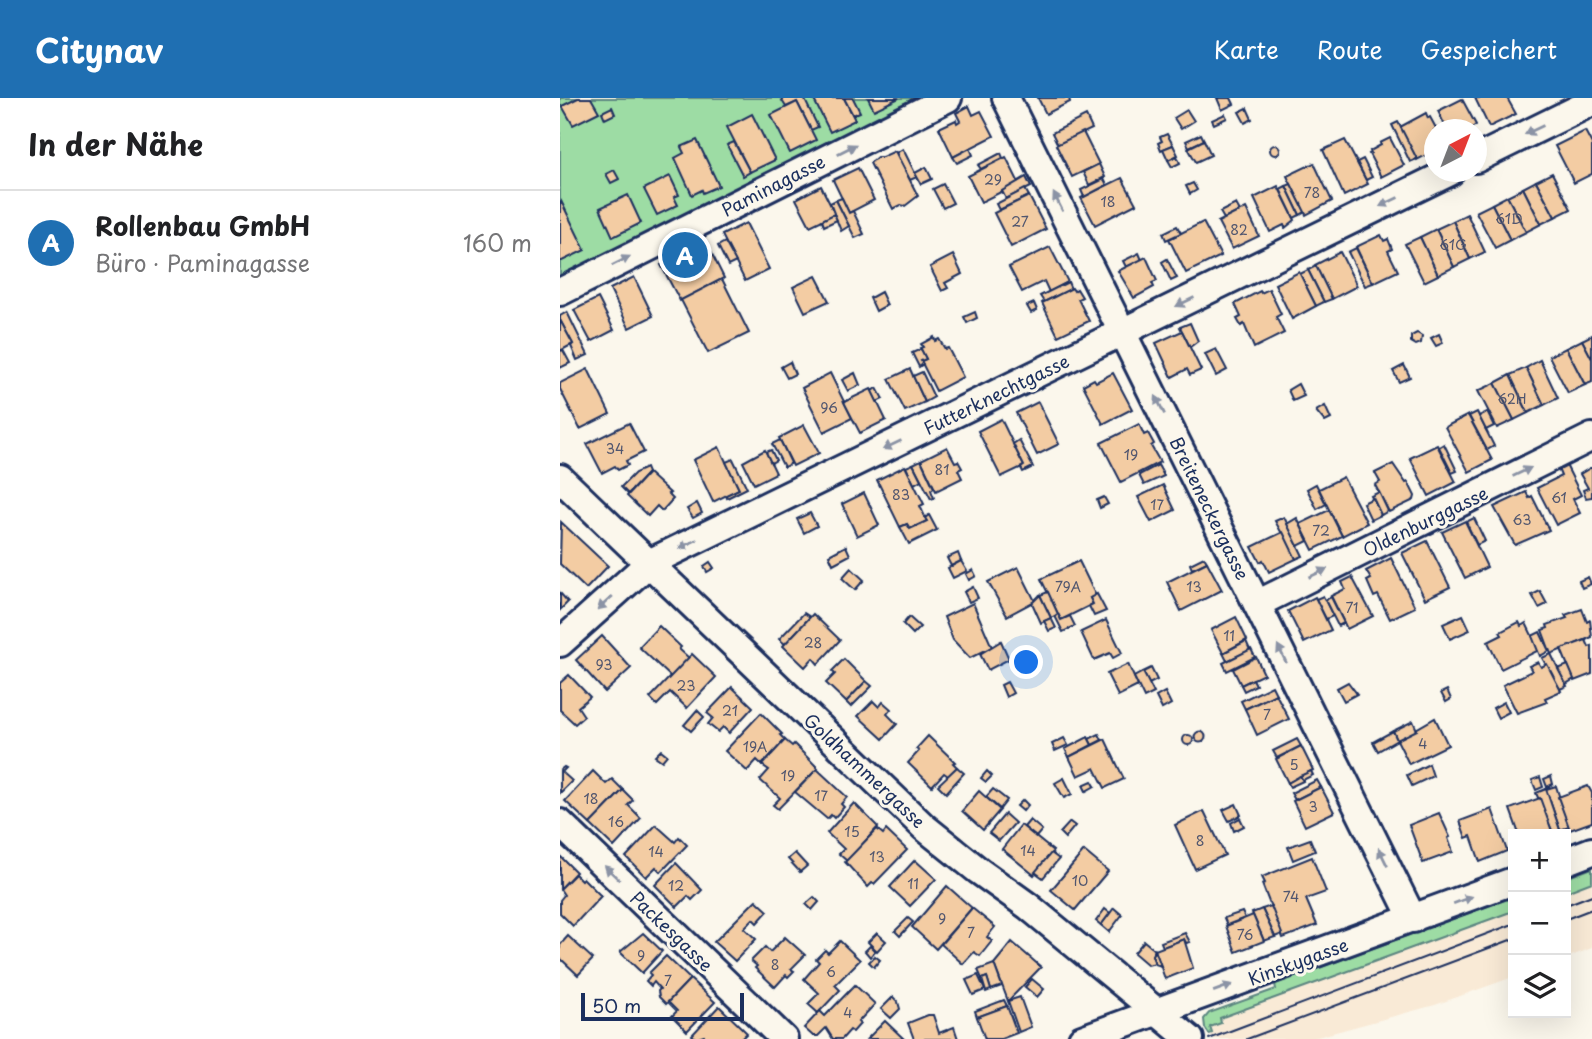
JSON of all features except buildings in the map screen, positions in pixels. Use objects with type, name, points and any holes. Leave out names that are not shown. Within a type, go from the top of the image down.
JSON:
[{"type":"street","name":"Paminagasse","points":[[560,292],[948,98]]},
{"type":"street","name":"Breiteneckergasse","points":[[1006,98],[1124,331],[1413,919]]},
{"type":"street","points":[[1487,154],[1592,102]]},
{"type":"street","name":"Futterknechtgasse","points":[[560,643],[649,563],[1429,182]]},
{"type":"street","name":"Oldenburggasse","points":[[1257,604],[1592,438]]},
{"type":"street","name":"Goldhammergasse","points":[[560,478],[924,827],[979,872],[1028,906],[1189,1039]]},
{"type":"street","name":"Packesgasse","points":[[560,823],[784,1039]]},
{"type":"street","points":[[1571,859],[1592,851]]},
{"type":"street","name":"Kinskygasse","points":[[1082,1039],[1508,883]]},
{"type":"shaded area","points":[[1592,882],[1592,948],[1571,956],[1571,892]]},
{"type":"shaded area","points":[[1508,913],[1508,979],[1435,1005],[1310,1039],[1215,1039],[1209,1034],[1212,1032],[1210,1027],[1219,1019]]},
{"type":"green space","points":[[560,98],[917,98],[560,278]]},
{"type":"green space","points":[[1592,868],[1592,882],[1571,890],[1571,876]]},
{"type":"green space","points":[[1508,899],[1508,913],[1220,1018],[1221,1023],[1210,1027],[1212,1033],[1209,1034],[1204,1019],[1209,1013],[1276,989],[1275,984]]},
{"type":"tram line","points":[[1571,903],[1592,895]]},
{"type":"tram line","points":[[1571,917],[1592,909]]},
{"type":"tram line","points":[[1209,1039],[1508,926]]},
{"type":"tram line","points":[[1247,1039],[1508,941]]},
{"type":"place","name":"Rollenbau GmbH","points":[[685,255]]}]
